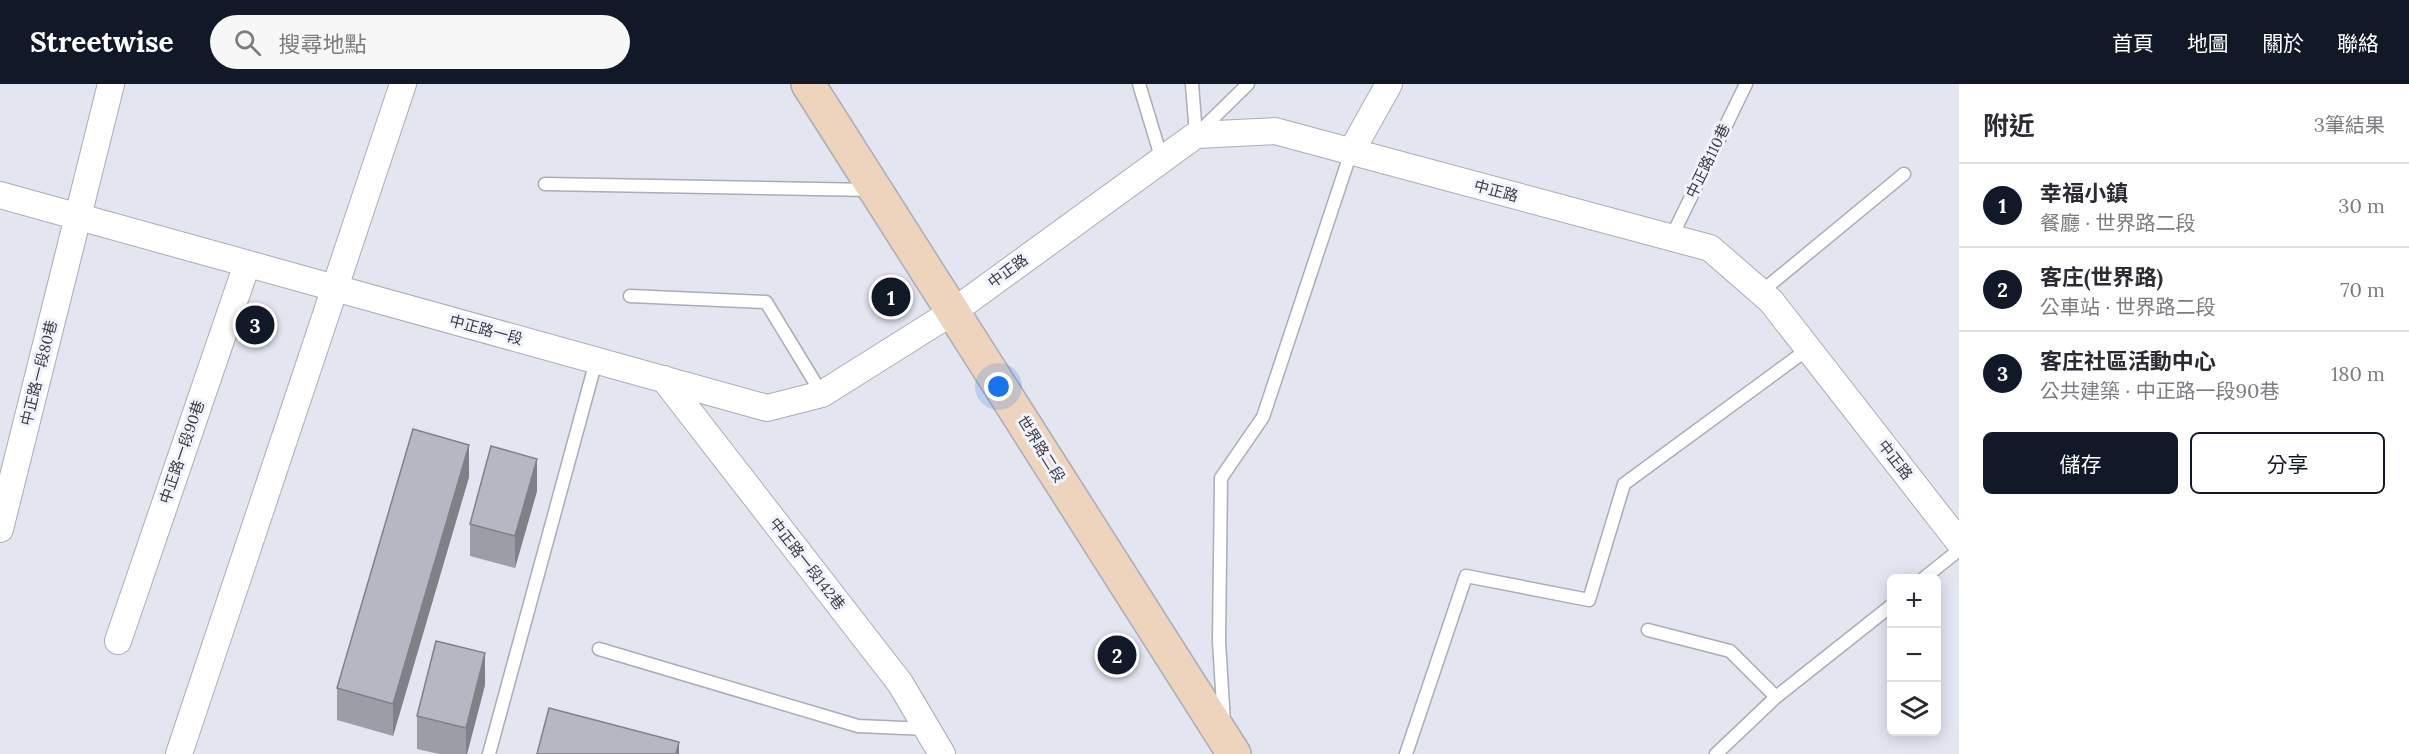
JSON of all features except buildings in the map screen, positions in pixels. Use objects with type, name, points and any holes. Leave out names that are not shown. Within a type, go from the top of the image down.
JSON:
[{"type":"main road","name":"世界路二段","points":[[808,84],[954,311],[1230,750]]},
{"type":"street","name":"中正路一段80巷","points":[[0,529],[111,84]]},
{"type":"street","points":[[179,754],[403,84]]},
{"type":"street","points":[[1351,152],[1389,84]]},
{"type":"street","name":"中正路","points":[[954,311],[1196,135],[1275,131],[1710,248],[1771,301],[1959,542]]},
{"type":"street","name":"中正路一段","points":[[0,195],[767,408],[822,394],[954,311]]},
{"type":"street","name":"中正路一段90巷","points":[[118,641],[247,264]]},
{"type":"street","name":"中正路一段142巷","points":[[664,379],[900,683],[942,754]]},
{"type":"lane","points":[[1138,84],[1162,160]]},
{"type":"lane","points":[[1192,84],[1196,135]]},
{"type":"lane","points":[[1196,135],[1248,84]]},
{"type":"lane","name":"中正路110巷","points":[[1671,238],[1746,84]]},
{"type":"lane","points":[[1230,750],[1219,641],[1221,478],[1263,417],[1351,152]]},
{"type":"lane","points":[[1761,292],[1904,174]]},
{"type":"lane","points":[[545,184],[876,190]]},
{"type":"lane","points":[[630,296],[766,302],[822,394]]},
{"type":"lane","points":[[1407,754],[1466,576],[1589,600],[1624,484],[1809,349]]},
{"type":"lane","points":[[489,754],[597,361]]},
{"type":"lane","points":[[1930,574],[1959,550]]},
{"type":"lane","points":[[1716,754],[1776,697],[1887,609]]},
{"type":"lane","points":[[1648,630],[1730,651],[1776,697]]},
{"type":"lane","points":[[599,649],[858,726],[927,729]]},
{"type":"place","name":"幸福小鎮","points":[[891,297]]},
{"type":"place","name":"客庄社區活動中心","points":[[255,325]]},
{"type":"place","name":"客庄(世界路)","points":[[1117,655]]}]
